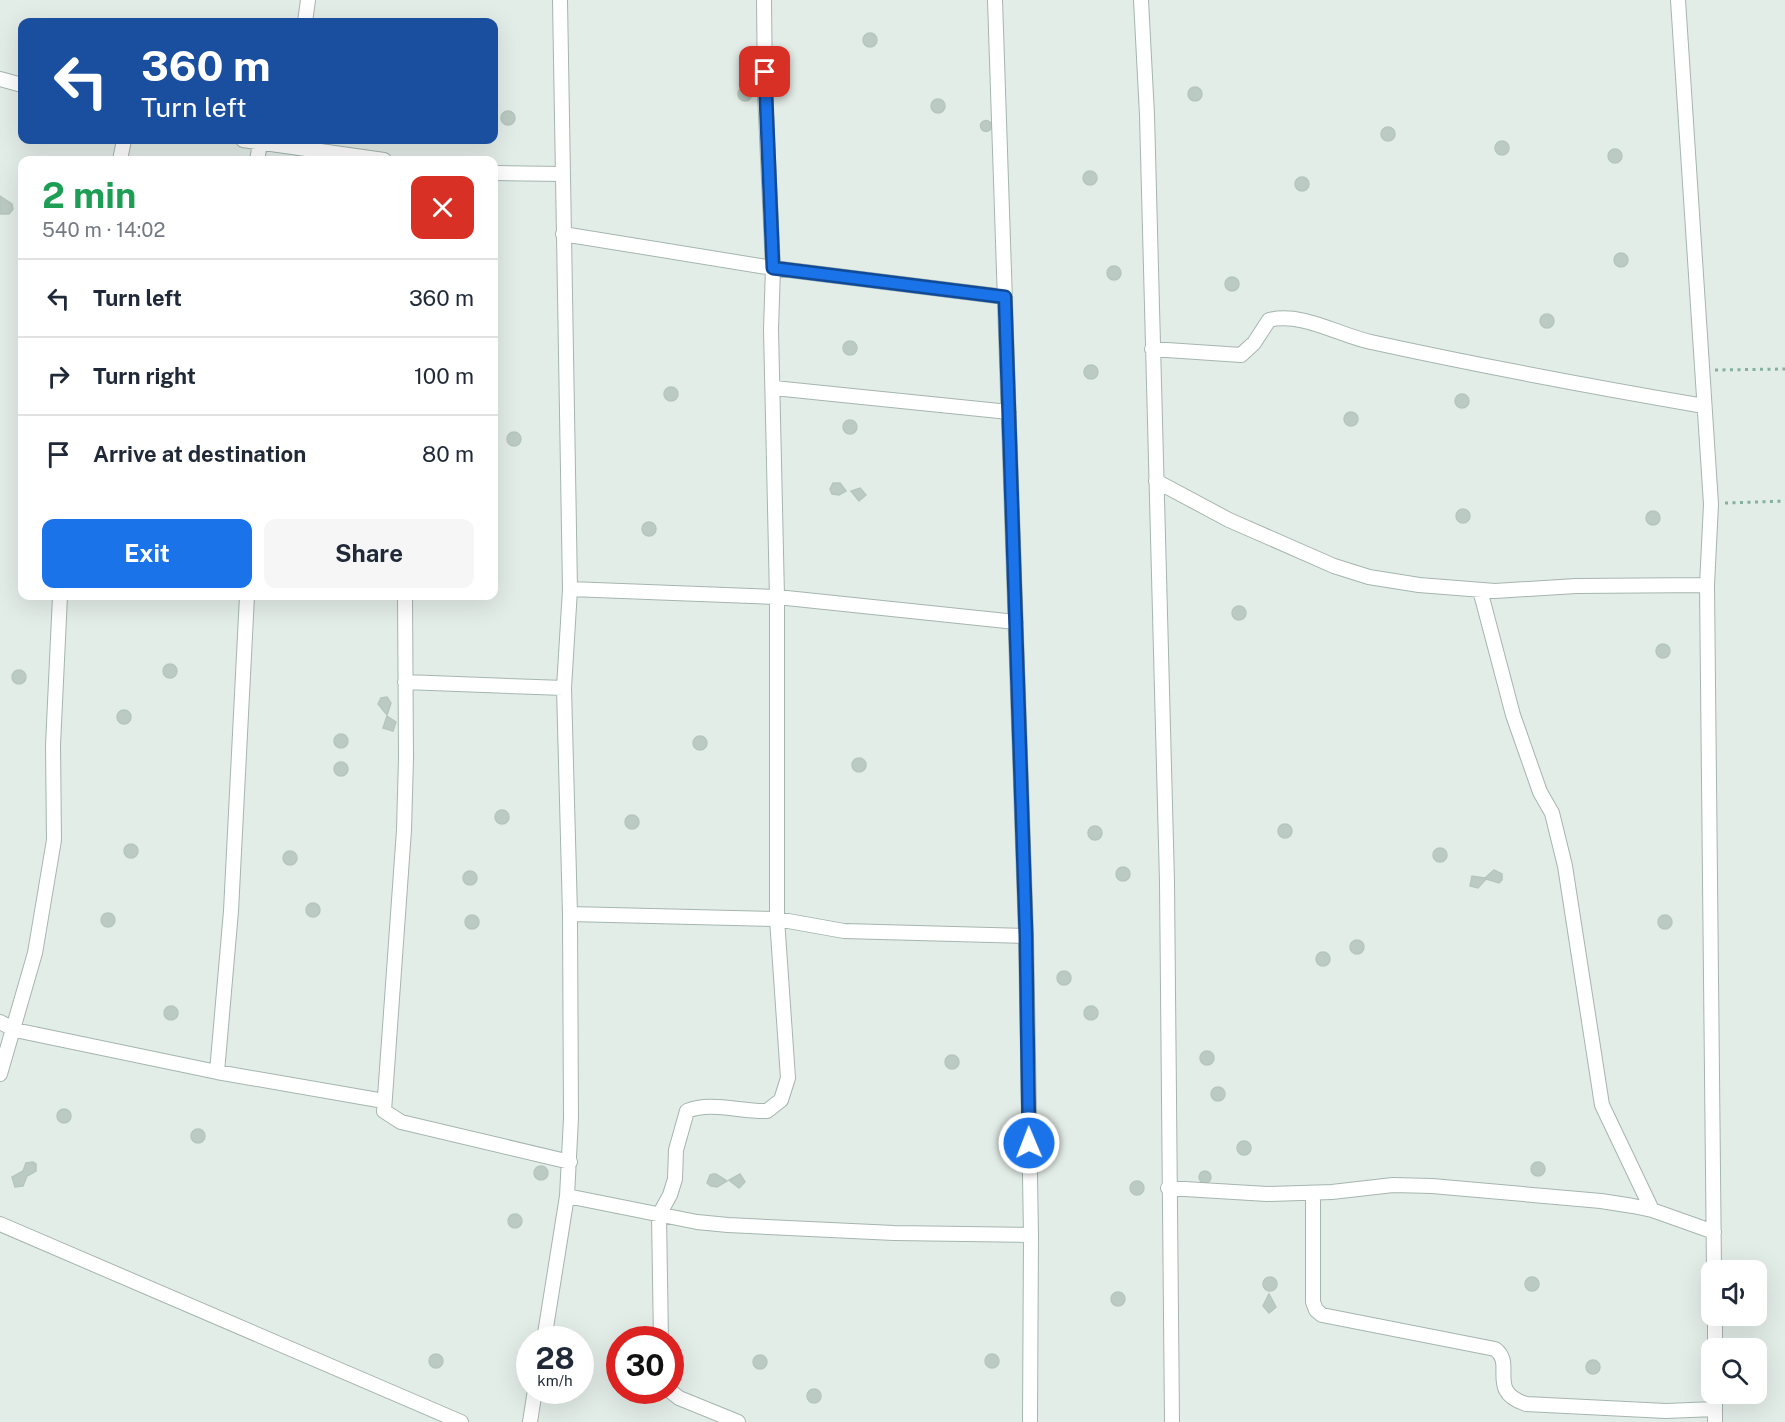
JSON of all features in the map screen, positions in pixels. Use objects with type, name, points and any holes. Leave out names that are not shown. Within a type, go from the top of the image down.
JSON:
[{"type":"street","points":[[306,18],[308,0]]},
{"type":"street","points":[[546,1326],[567,1196],[570,1161],[570,914],[564,688],[570,589],[562,234],[560,0]]},
{"type":"street","points":[[661,1326],[659,1215],[670,1195],[675,1179],[676,1150],[687,1111],[694,1108],[708,1108],[767,1111],[777,1106],[786,1091],[788,1078],[777,919],[777,597],[771,329],[773,268],[765,93],[765,0]]},
{"type":"street","points":[[995,0],[1026,936],[1031,1235],[1030,1422]]},
{"type":"street","points":[[1140,0],[1148,115],[1167,882],[1168,1188],[1172,1422]]},
{"type":"street","points":[[1678,0],[1711,504],[1707,585],[1714,1260]]},
{"type":"street","points":[[0,79],[18,84]]},
{"type":"street","points":[[258,156],[260,144],[289,144],[360,156]]},
{"type":"street","points":[[498,173],[561,174]]},
{"type":"street","points":[[562,234],[773,268],[1005,297]]},
{"type":"street","points":[[1152,349],[1241,355],[1254,343],[1269,320],[1291,318],[1368,341],[1576,384],[1704,406]]},
{"type":"street","points":[[774,388],[1009,412]]},
{"type":"street","points":[[1156,481],[1229,520],[1335,566],[1369,576],[1419,585],[1480,590],[1707,585]]},
{"type":"street","points":[[570,589],[777,597],[1016,622]]},
{"type":"street","points":[[1480,590],[1513,715],[1540,792],[1552,813],[1565,866],[1602,1105],[1652,1210]]},
{"type":"street","points":[[0,1074],[15,1030],[44,911],[54,840],[53,745],[60,600]]},
{"type":"street","points":[[217,1072],[232,888],[247,600]]},
{"type":"street","points":[[405,600],[404,830],[384,1111],[401,1122],[570,1161]]},
{"type":"street","points":[[405,682],[564,688]]},
{"type":"street","points":[[570,914],[777,919],[844,931],[1026,936]]},
{"type":"street","points":[[0,1022],[15,1030],[217,1072],[384,1101]]},
{"type":"street","points":[[1168,1188],[1268,1194],[1393,1185],[1432,1186],[1601,1201],[1652,1210],[1714,1232]]},
{"type":"street","points":[[1313,1192],[1312,1292],[1314,1307],[1322,1315],[1371,1327],[1495,1349],[1502,1360],[1503,1388],[1511,1398],[1526,1404],[1715,1415]]},
{"type":"street","points":[[567,1196],[659,1215],[728,1225],[894,1233],[1031,1235]]},
{"type":"street","points":[[0,1224],[460,1422]]},
{"type":"street","points":[[684,1400],[738,1422]]},
{"type":"street","points":[[530,1422],[533,1404]]},
{"type":"path","points":[[1702,370],[1785,369]]},
{"type":"path","points":[[1711,504],[1785,501]]},
{"type":"building","points":[[870,33],[875,35],[877,40],[875,45],[870,47],[865,45],[863,40],[865,35]]},
{"type":"building","points":[[745,87],[750,89],[752,94],[750,99],[745,101],[740,99],[738,94],[740,89]]},
{"type":"building","points":[[1195,87],[1200,89],[1202,94],[1200,99],[1195,101],[1190,99],[1188,94],[1190,89]]},
{"type":"building","points":[[938,99],[943,101],[945,106],[943,111],[938,113],[933,111],[931,106],[933,101]]},
{"type":"building","points":[[508,111],[513,113],[515,118],[513,123],[508,125],[503,123],[501,118],[503,113]]},
{"type":"building","points":[[986,121],[990,122],[990,130],[986,131],[982,130],[981,126],[982,122]]},
{"type":"building","points":[[1388,127],[1393,129],[1395,134],[1393,139],[1388,141],[1383,139],[1381,134],[1383,129]]},
{"type":"building","points":[[1502,141],[1507,143],[1509,148],[1507,153],[1502,155],[1497,153],[1495,148],[1497,143]]},
{"type":"building","points":[[1615,149],[1620,151],[1622,156],[1620,161],[1615,163],[1610,161],[1608,156],[1610,151]]},
{"type":"building","points":[[1090,171],[1095,173],[1097,178],[1095,183],[1090,185],[1085,183],[1083,178],[1085,173]]},
{"type":"building","points":[[1302,177],[1307,179],[1309,184],[1307,189],[1302,191],[1297,189],[1295,184],[1297,179]]},
{"type":"building","points":[[0,196],[12,204],[13,209],[9,214],[0,214]]},
{"type":"building","points":[[1621,253],[1626,255],[1628,260],[1626,265],[1621,267],[1616,265],[1614,260],[1616,255]]},
{"type":"building","points":[[1114,266],[1119,268],[1121,273],[1119,278],[1114,280],[1109,278],[1107,273],[1109,268]]},
{"type":"building","points":[[1232,277],[1237,279],[1239,284],[1237,289],[1232,291],[1227,289],[1225,284],[1227,279]]},
{"type":"building","points":[[1547,314],[1552,316],[1554,321],[1552,326],[1547,328],[1542,326],[1540,321],[1542,316]]},
{"type":"building","points":[[850,341],[855,343],[857,348],[855,353],[850,355],[845,353],[843,348],[845,343]]},
{"type":"building","points":[[1091,365],[1096,367],[1098,372],[1096,377],[1091,379],[1086,377],[1084,372],[1086,367]]},
{"type":"building","points":[[671,387],[676,389],[678,394],[676,399],[671,401],[666,399],[664,394],[666,389]]},
{"type":"building","points":[[1462,394],[1467,396],[1469,401],[1467,406],[1462,408],[1457,406],[1455,401],[1457,396]]},
{"type":"building","points":[[1351,412],[1356,414],[1358,419],[1356,424],[1351,426],[1346,424],[1344,419],[1346,414]]},
{"type":"building","points":[[850,420],[855,422],[857,427],[855,432],[850,434],[845,432],[843,427],[845,422]]},
{"type":"building","points":[[514,432],[519,434],[521,439],[519,444],[514,446],[509,444],[507,439],[509,434]]},
{"type":"building","points":[[833,483],[840,483],[846,491],[839,495],[832,494],[830,489]]},
{"type":"building","points":[[860,488],[866,495],[859,501],[851,491]]},
{"type":"building","points":[[1463,509],[1468,511],[1470,516],[1468,521],[1463,523],[1458,521],[1456,516],[1458,511]]},
{"type":"building","points":[[1653,511],[1658,513],[1660,518],[1658,523],[1653,525],[1648,523],[1646,518],[1648,513]]},
{"type":"building","points":[[649,522],[654,524],[656,529],[654,534],[649,536],[644,534],[642,529],[644,524]]},
{"type":"building","points":[[1239,606],[1244,608],[1246,613],[1244,618],[1239,620],[1234,618],[1232,613],[1234,608]]},
{"type":"building","points":[[1663,644],[1668,646],[1670,651],[1668,656],[1663,658],[1658,656],[1656,651],[1658,646]]},
{"type":"building","points":[[170,664],[175,666],[177,671],[175,676],[170,678],[165,676],[163,671],[165,666]]},
{"type":"building","points":[[19,670],[24,672],[26,677],[24,682],[19,684],[14,682],[12,677],[14,672]]},
{"type":"building","points":[[387,697],[391,703],[387,715],[378,704],[381,698]]},
{"type":"building","points":[[124,710],[129,712],[131,717],[129,722],[124,724],[119,722],[117,717],[119,712]]},
{"type":"building","points":[[387,716],[396,722],[393,731],[383,728]]},
{"type":"building","points":[[341,734],[346,736],[348,741],[346,746],[341,748],[336,746],[334,741],[336,736]]},
{"type":"building","points":[[700,736],[705,738],[707,743],[705,748],[700,750],[695,748],[693,743],[695,738]]},
{"type":"building","points":[[859,758],[864,760],[866,765],[864,770],[859,772],[854,770],[852,765],[854,760]]},
{"type":"building","points":[[341,762],[346,764],[348,769],[346,774],[341,776],[336,774],[334,769],[336,764]]},
{"type":"building","points":[[502,810],[507,812],[509,817],[507,822],[502,824],[497,822],[495,817],[497,812]]},
{"type":"building","points":[[632,815],[637,817],[639,822],[637,827],[632,829],[627,827],[625,822],[627,817]]},
{"type":"building","points":[[1285,824],[1290,826],[1292,831],[1290,836],[1285,838],[1280,836],[1278,831],[1280,826]]},
{"type":"building","points":[[1095,826],[1100,828],[1102,833],[1100,838],[1095,840],[1090,838],[1088,833],[1090,828]]},
{"type":"building","points":[[131,844],[136,846],[138,851],[136,856],[131,858],[126,856],[124,851],[126,846]]},
{"type":"building","points":[[1440,848],[1445,850],[1447,855],[1445,860],[1440,862],[1435,860],[1433,855],[1435,850]]},
{"type":"building","points":[[290,851],[295,853],[297,858],[295,863],[290,865],[285,863],[283,858],[285,853]]},
{"type":"building","points":[[1123,867],[1128,869],[1130,874],[1128,879],[1123,881],[1118,879],[1116,874],[1118,869]]},
{"type":"building","points":[[1494,870],[1502,874],[1502,880],[1499,883],[1486,879],[1478,888],[1470,886],[1472,876],[1485,878]]},
{"type":"building","points":[[470,871],[475,873],[477,878],[475,883],[470,885],[465,883],[463,878],[465,873]]},
{"type":"building","points":[[313,903],[318,905],[320,910],[318,915],[313,917],[308,915],[306,910],[308,905]]},
{"type":"building","points":[[108,913],[113,915],[115,920],[113,925],[108,927],[103,925],[101,920],[103,915]]},
{"type":"building","points":[[472,915],[477,917],[479,922],[477,927],[472,929],[467,927],[465,922],[467,917]]},
{"type":"building","points":[[1665,915],[1670,917],[1672,922],[1670,927],[1665,929],[1660,927],[1658,922],[1660,917]]},
{"type":"building","points":[[1357,940],[1362,942],[1364,947],[1362,952],[1357,954],[1352,952],[1350,947],[1352,942]]},
{"type":"building","points":[[1323,952],[1328,954],[1330,959],[1328,964],[1323,966],[1318,964],[1316,959],[1318,954]]},
{"type":"building","points":[[1064,971],[1069,973],[1071,978],[1069,983],[1064,985],[1059,983],[1057,978],[1059,973]]},
{"type":"building","points":[[171,1006],[176,1008],[178,1013],[176,1018],[171,1020],[166,1018],[164,1013],[166,1008]]},
{"type":"building","points":[[1091,1006],[1096,1008],[1098,1013],[1096,1018],[1091,1020],[1086,1018],[1084,1013],[1086,1008]]},
{"type":"building","points":[[1207,1051],[1212,1053],[1214,1058],[1212,1063],[1207,1065],[1202,1063],[1200,1058],[1202,1053]]},
{"type":"building","points":[[952,1055],[957,1057],[959,1062],[957,1067],[952,1069],[947,1067],[945,1062],[947,1057]]},
{"type":"building","points":[[1218,1087],[1223,1089],[1225,1094],[1223,1099],[1218,1101],[1213,1099],[1211,1094],[1213,1089]]},
{"type":"building","points":[[64,1109],[69,1111],[71,1116],[69,1121],[64,1123],[59,1121],[57,1116],[59,1111]]},
{"type":"building","points":[[198,1129],[203,1131],[205,1136],[203,1141],[198,1143],[193,1141],[191,1136],[193,1131]]},
{"type":"building","points":[[1244,1141],[1249,1143],[1251,1148],[1249,1153],[1244,1155],[1239,1153],[1237,1148],[1239,1143]]},
{"type":"building","points":[[1538,1162],[1543,1164],[1545,1169],[1543,1174],[1538,1176],[1533,1174],[1531,1169],[1533,1164]]},
{"type":"building","points":[[26,1163],[36,1164],[36,1171],[27,1176],[23,1186],[15,1187],[12,1177],[23,1171]]},
{"type":"building","points":[[541,1166],[546,1168],[548,1173],[546,1178],[541,1180],[536,1178],[534,1173],[536,1168]]},
{"type":"building","points":[[1205,1171],[1211,1177],[1205,1183],[1199,1177]]},
{"type":"building","points":[[713,1174],[727,1181],[717,1187],[711,1186],[707,1183],[710,1175]]},
{"type":"building","points":[[740,1174],[745,1182],[739,1188],[729,1180]]},
{"type":"building","points":[[1137,1181],[1142,1183],[1144,1188],[1142,1193],[1137,1195],[1132,1193],[1130,1188],[1132,1183]]},
{"type":"building","points":[[515,1214],[520,1216],[522,1221],[520,1226],[515,1228],[510,1226],[508,1221],[510,1216]]},
{"type":"building","points":[[1270,1277],[1275,1279],[1277,1284],[1275,1289],[1270,1291],[1265,1289],[1263,1284],[1265,1279]]},
{"type":"building","points":[[1532,1277],[1537,1279],[1539,1284],[1537,1289],[1532,1291],[1527,1289],[1525,1284],[1527,1279]]},
{"type":"building","points":[[1118,1292],[1123,1294],[1125,1299],[1123,1304],[1118,1306],[1113,1304],[1111,1299],[1113,1294]]},
{"type":"building","points":[[1269,1294],[1276,1307],[1269,1313],[1263,1306]]},
{"type":"building","points":[[436,1354],[441,1356],[443,1361],[441,1366],[436,1368],[431,1366],[429,1361],[431,1356]]},
{"type":"building","points":[[992,1354],[997,1356],[999,1361],[997,1366],[992,1368],[987,1366],[985,1361],[987,1356]]},
{"type":"building","points":[[760,1355],[765,1357],[767,1362],[765,1367],[760,1369],[755,1367],[753,1362],[755,1357]]},
{"type":"building","points":[[1593,1360],[1598,1362],[1600,1367],[1598,1372],[1593,1374],[1588,1372],[1586,1367],[1588,1362]]},
{"type":"building","points":[[814,1389],[819,1391],[821,1396],[819,1401],[814,1403],[809,1401],[807,1396],[809,1391]]},
{"type":"route","points":[[765,72],[773,268],[1005,297],[1026,936],[1029,1143]]}]
